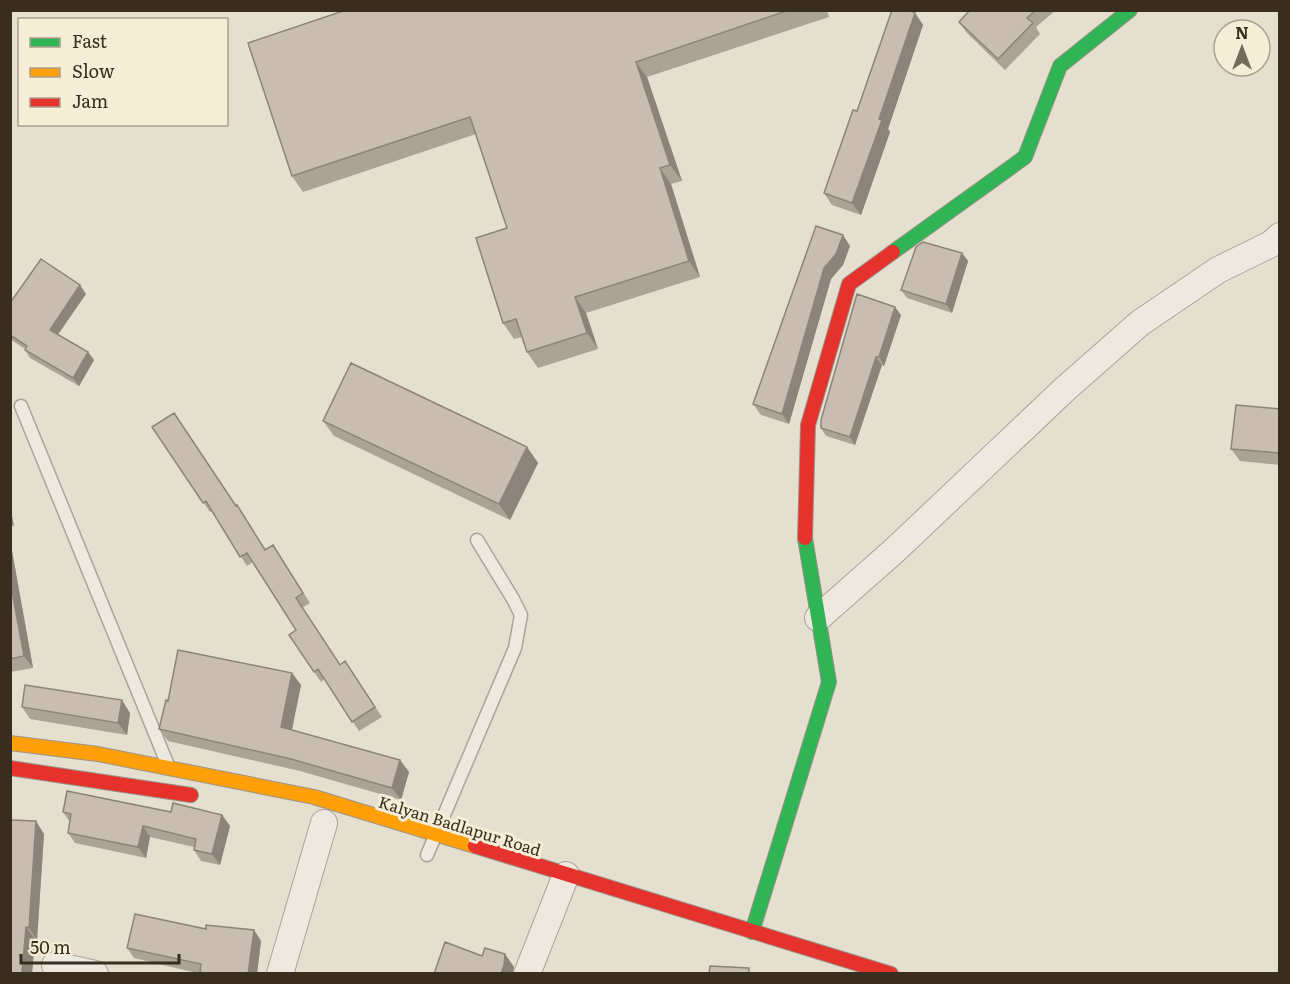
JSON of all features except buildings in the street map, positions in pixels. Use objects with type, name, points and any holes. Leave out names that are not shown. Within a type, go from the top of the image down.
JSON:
[{"type":"main road","points":[[752,932],[830,682],[805,542],[808,424],[849,285],[1025,157],[1060,66],[1130,10]]},
{"type":"main road","name":"Kalyan Badlapur Road","points":[[10,743],[98,754],[314,797],[436,834],[560,890],[752,932],[891,974]]},
{"type":"main road","points":[[10,768],[209,798]]},
{"type":"street","points":[[818,618],[895,550],[1065,389],[1140,323],[1218,270],[1271,244],[1280,236]]},
{"type":"street","points":[[280,974],[323,823]]},
{"type":"street","points":[[527,974],[560,890]]},
{"type":"street","points":[[55,964],[95,974]]},
{"type":"lane","points":[[21,406],[169,768]]},
{"type":"lane","points":[[427,855],[515,648],[521,615],[477,540]]},
{"type":"traffic: fast","points":[[893,252],[1025,157],[1060,66],[1130,10]]},
{"type":"traffic: fast","points":[[752,932],[829,682],[805,538]]},
{"type":"traffic: slow","points":[[10,743],[98,754],[314,797],[475,846]]},
{"type":"traffic: jam","points":[[805,538],[808,425],[849,284],[893,252]]},
{"type":"traffic: jam","points":[[10,768],[191,795]]},
{"type":"traffic: jam","points":[[475,846],[891,974]]}]
